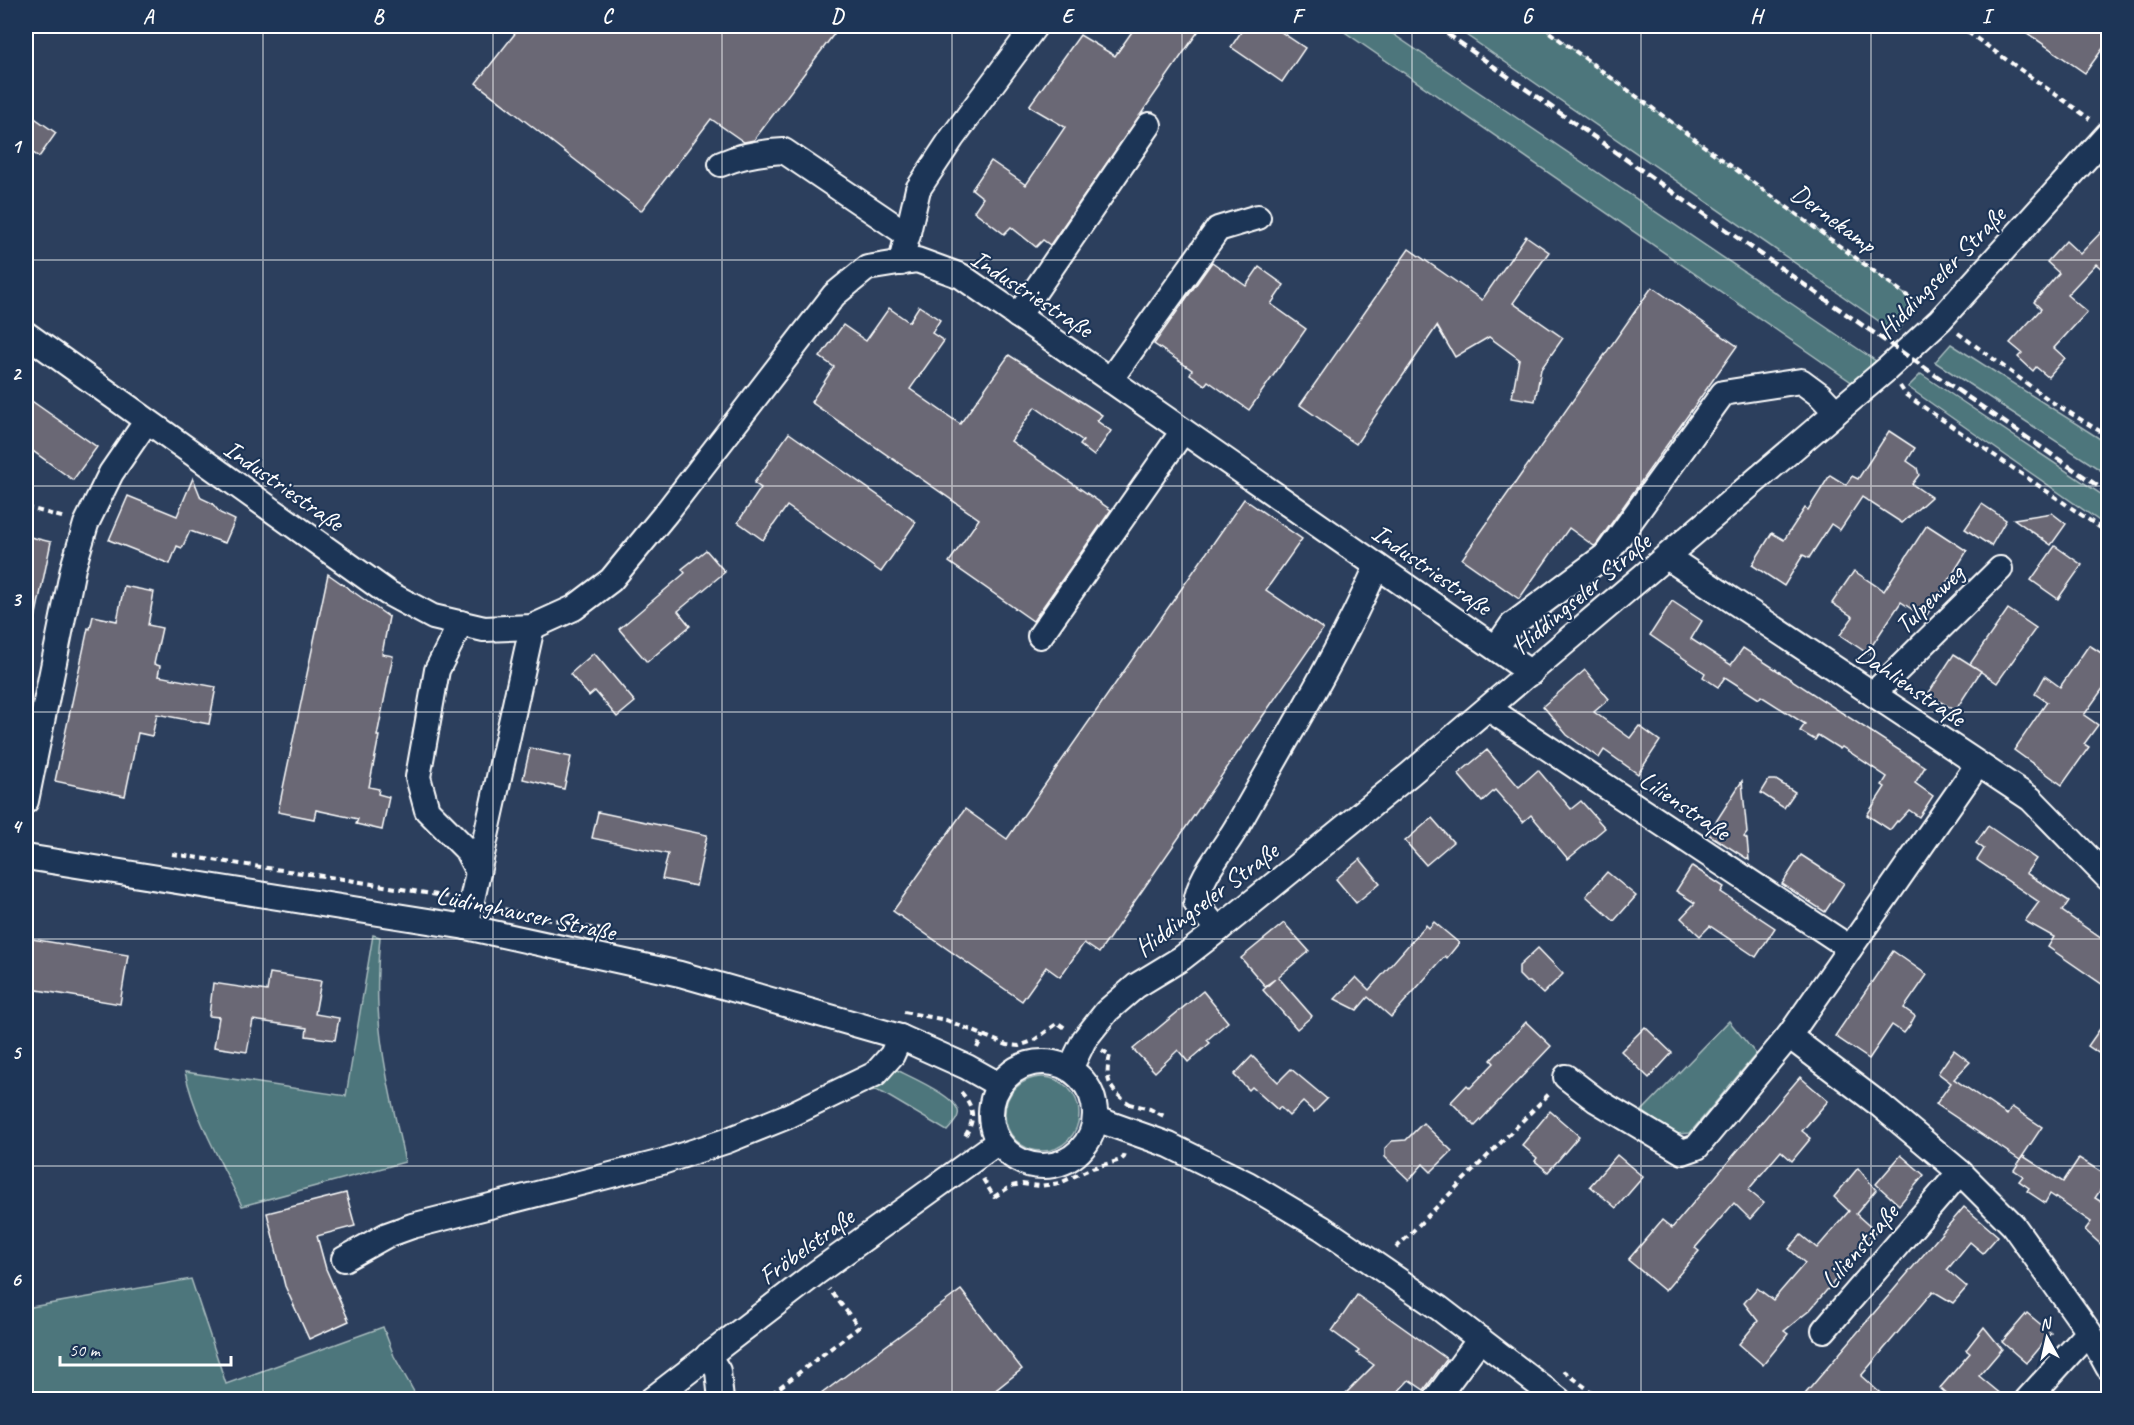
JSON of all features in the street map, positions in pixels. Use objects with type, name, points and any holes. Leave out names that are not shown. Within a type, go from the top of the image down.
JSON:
[{"type":"street","points":[[901,263],[918,189],[952,138],[1035,26]]},
{"type":"street","points":[[1017,316],[1149,125]]},
{"type":"street","name":"Hiddingseler Straße","points":[[1070,1069],[1084,1040],[1107,1011],[1136,986],[1182,958],[1218,930],[1489,709],[1887,369],[1940,320],[2102,129]]},
{"type":"street","points":[[721,164],[737,157],[784,151],[908,235]]},
{"type":"street","points":[[1110,380],[1218,229],[1258,217]]},
{"type":"street","name":"Industriestraße","points":[[26,334],[388,593],[433,617],[461,624],[484,629],[531,627],[574,608],[611,580],[666,513],[834,295],[867,268],[916,260],[961,276],[1531,673]]},
{"type":"street","points":[[1496,648],[1512,625],[1606,555],[1723,393],[1801,381],[1820,395],[1836,412]]},
{"type":"street","points":[[26,801],[73,568],[86,524],[111,473],[146,422]]},
{"type":"street","points":[[1040,636],[1183,431]]},
{"type":"street","name":"Dahlienstraße","points":[[1667,557],[2031,799],[2109,878]]},
{"type":"street","points":[[1218,930],[1196,903],[1198,887],[1242,818],[1340,642],[1377,566]]},
{"type":"street","name":"Tulpenweg","points":[[1873,694],[2000,569]]},
{"type":"street","points":[[461,624],[437,670],[418,777],[427,810],[466,849],[478,872]]},
{"type":"street","points":[[466,927],[531,627]]},
{"type":"street","name":"Lilienstraße","points":[[1489,709],[1850,948]]},
{"type":"street","points":[[1566,1077],[1596,1100],[1683,1152],[1697,1147],[1789,1036],[1978,764]]},
{"type":"street","name":"Lüdinghauser Straße","points":[[26,857],[466,927],[680,975],[900,1037],[967,1067],[999,1085]]},
{"type":"street","points":[[1789,1036],[1880,1105],[1960,1172],[2013,1225],[2089,1332],[2109,1367]]},
{"type":"street","points":[[344,1259],[387,1235],[412,1226],[662,1162],[726,1141],[789,1116],[875,1074],[892,1055],[900,1037]]},
{"type":"street","points":[[1051,1062],[1070,1069],[1085,1082],[1094,1099],[1096,1119],[1089,1140],[1075,1156],[1055,1166],[1033,1166],[1013,1158],[998,1142],[991,1123],[992,1103],[999,1085],[1013,1071],[1031,1063],[1051,1062]]},
{"type":"street","points":[[1096,1119],[1169,1145],[1228,1174],[1322,1228],[1439,1308],[1559,1400]]},
{"type":"street","name":"Fröbelstraße","points":[[641,1396],[708,1355],[816,1273],[998,1142]]},
{"type":"street","name":"Lilienstraße","points":[[1824,1330],[1960,1172]]},
{"type":"street","points":[[2027,1400],[2089,1332]]},
{"type":"street","points":[[1434,1400],[1480,1339]]},
{"type":"street","points":[[708,1355],[718,1371],[721,1400]]},
{"type":"path","name":"Dernekamp","points":[[1541,26],[2052,402],[2109,436]]},
{"type":"path","points":[[1959,26],[2102,129]]},
{"type":"path","points":[[1887,369],[1906,395],[2109,533]]},
{"type":"path","points":[[26,507],[86,524]]},
{"type":"path","points":[[1396,1248],[1566,1077]]},
{"type":"path","points":[[957,1088],[970,1102],[973,1123],[966,1136],[957,1143],[994,1197],[1011,1186],[1060,1183],[1092,1168],[1121,1160],[1124,1157],[1128,1130]]},
{"type":"path","points":[[782,1267],[799,1251],[829,1233]]},
{"type":"path","points":[[763,1400],[859,1327],[799,1251]]},
{"type":"path","points":[[622,1400],[641,1396]]},
{"type":"green space","points":[[1336,26],[1381,26],[1876,361],[1853,383]]},
{"type":"green space","points":[[1453,26],[1541,26],[1919,305],[1896,333]]},
{"type":"green space","points":[[1951,344],[2108,444],[2108,475],[1935,362]]},
{"type":"green space","points":[[1921,374],[2108,499],[2108,527],[1908,387]]},
{"type":"green space","points":[[373,935],[380,937],[378,1007],[382,1046],[405,1162],[242,1206],[202,1124],[185,1072],[346,1096]]},
{"type":"green space","points":[[1729,1021],[1756,1054],[1690,1133],[1676,1134],[1642,1111]]},
{"type":"green space","points":[[895,1069],[944,1095],[952,1102],[958,1115],[947,1131],[883,1093],[875,1090],[865,1092]]},
{"type":"green space","points":[[1042,1077],[1056,1080],[1068,1088],[1076,1100],[1079,1114],[1076,1128],[1068,1140],[1056,1148],[1042,1151],[1028,1148],[1016,1140],[1008,1128],[1005,1114],[1008,1100],[1016,1088],[1028,1080]]},
{"type":"green space","points":[[191,1279],[226,1384],[383,1327],[394,1356],[418,1399],[26,1399],[26,1308]]},
{"type":"building","points":[[521,26],[840,26],[754,140],[744,142],[711,119],[641,211],[476,83]]},
{"type":"building","points":[[1136,26],[1202,26],[1050,245],[1043,240],[1036,247],[1011,227],[1004,234],[974,211],[983,198],[972,189],[991,161],[1026,185],[1065,127],[1029,106],[1080,35],[1115,56]]},
{"type":"building","points":[[1245,26],[1272,26],[1305,48],[1282,82],[1231,47]]},
{"type":"building","points":[[2017,26],[2109,26],[2109,40],[2085,73]]},
{"type":"building","points":[[26,112],[56,133],[39,157],[26,148]]},
{"type":"building","points":[[2109,224],[2109,275],[2096,264],[2067,295],[2087,312],[2054,348],[2065,358],[2048,377],[2036,367],[2033,371],[2018,357],[2022,353],[2010,343],[2041,309],[2034,302],[2059,273],[2047,262],[2066,241],[2080,254]]},
{"type":"building","points":[[1526,236],[1549,252],[1513,303],[1563,338],[1541,369],[1535,401],[1512,397],[1519,359],[1489,337],[1455,357],[1437,326],[1356,444],[1300,405],[1409,249],[1482,300]]},
{"type":"building","points":[[1212,262],[1246,286],[1259,267],[1284,285],[1271,304],[1306,329],[1249,410],[1208,381],[1205,385],[1190,374],[1192,370],[1154,344]]},
{"type":"building","points":[[1652,287],[1737,346],[1596,545],[1594,546],[1569,528],[1519,599],[1462,559]]},
{"type":"building","points":[[919,306],[940,320],[932,333],[944,341],[910,389],[960,424],[1009,355],[1102,415],[1097,421],[1111,431],[1094,456],[1080,445],[1083,441],[1035,407],[1011,441],[1111,510],[1033,621],[949,562],[979,519],[811,402],[834,367],[820,357],[843,325],[866,341],[889,308],[909,322]]},
{"type":"building","points":[[26,397],[97,447],[73,480],[26,446]]},
{"type":"building","points":[[1889,431],[1915,448],[1907,461],[1917,468],[1919,475],[1912,484],[1931,497],[1902,523],[1862,497],[1840,530],[1831,524],[1809,558],[1803,555],[1784,586],[1752,565],[1772,533],[1784,540],[1805,508],[1808,510],[1830,475],[1846,485],[1852,476],[1858,479]]},
{"type":"building","points":[[789,433],[916,522],[881,572],[787,506],[763,540],[738,522],[761,488],[754,483]]},
{"type":"building","points":[[193,478],[201,498],[212,503],[220,513],[235,520],[225,543],[190,531],[182,548],[177,546],[170,564],[109,540],[128,496],[177,516]]},
{"type":"building","points":[[1244,499],[1302,539],[1266,590],[1323,629],[1099,953],[1084,943],[1060,977],[1046,967],[1022,1001],[893,911],[965,809],[1007,839]]},
{"type":"building","points":[[1982,504],[2006,520],[1991,546],[1965,529]]},
{"type":"building","points":[[2052,513],[2066,524],[2051,545],[2014,519]]},
{"type":"building","points":[[1927,525],[1967,551],[1925,618],[1901,602],[1867,653],[1840,635],[1853,617],[1832,603],[1854,571],[1884,591]]},
{"type":"building","points":[[26,536],[51,542],[34,624],[26,623]]},
{"type":"building","points":[[2055,546],[2082,565],[2058,599],[2031,580]]},
{"type":"building","points":[[706,550],[725,572],[678,611],[690,626],[647,662],[619,629],[685,573],[682,569]]},
{"type":"building","points":[[328,574],[389,617],[382,654],[393,656],[369,787],[379,789],[378,794],[389,797],[382,830],[356,824],[358,819],[316,810],[314,819],[278,812]]},
{"type":"building","points":[[124,586],[154,592],[148,625],[162,628],[154,664],[160,666],[158,676],[216,687],[209,724],[157,714],[152,736],[138,733],[125,796],[55,781],[88,628],[90,629],[93,616],[117,621]]},
{"type":"building","points":[[1672,601],[1702,621],[1691,639],[1731,665],[1743,648],[1925,767],[1915,783],[1933,796],[1919,817],[1909,810],[1890,830],[1867,815],[1885,787],[1882,785],[1887,777],[1842,747],[1840,749],[1818,735],[1815,740],[1800,731],[1805,724],[1761,696],[1759,699],[1725,677],[1718,687],[1703,677],[1705,673],[1650,635]]},
{"type":"building","points":[[2008,609],[2036,628],[1997,683],[1970,664]]},
{"type":"building","points":[[2089,645],[2109,658],[2109,680],[2084,715],[2098,725],[2084,744],[2089,747],[2062,785],[2014,750],[2047,702],[2035,694],[2045,676],[2060,687]]},
{"type":"building","points":[[594,653],[635,702],[617,717],[595,691],[589,696],[570,674]]},
{"type":"building","points":[[1954,654],[1981,671],[1955,711],[1928,694]]},
{"type":"building","points":[[1585,670],[1609,699],[1594,712],[1630,738],[1639,726],[1660,741],[1638,774],[1604,750],[1599,758],[1567,735],[1543,706]]},
{"type":"building","points":[[530,748],[571,757],[564,789],[523,779]]},
{"type":"building","points":[[1487,750],[1519,787],[1538,770],[1571,809],[1581,801],[1605,828],[1568,859],[1531,815],[1523,822],[1495,790],[1482,802],[1458,774]]},
{"type":"building","points":[[1769,780],[1776,780],[1795,792],[1784,808],[1761,793]]},
{"type":"building","points":[[1742,781],[1747,833],[1744,837],[1747,839],[1749,860],[1708,834]]},
{"type":"building","points":[[598,812],[707,835],[696,886],[662,879],[668,854],[592,838]]},
{"type":"building","points":[[1432,818],[1453,842],[1426,865],[1405,841]]},
{"type":"building","points":[[1988,826],[2036,859],[2026,873],[2069,901],[2062,911],[2109,944],[2109,989],[2048,947],[2054,937],[2025,921],[2039,902],[1977,860],[1984,849],[1976,843]]},
{"type":"building","points":[[1801,855],[1844,883],[1825,912],[1782,884]]},
{"type":"building","points":[[1360,859],[1380,883],[1356,903],[1336,879]]},
{"type":"building","points":[[1692,866],[1724,887],[1721,892],[1775,928],[1756,957],[1710,926],[1700,936],[1681,918],[1695,903],[1676,891]]},
{"type":"building","points":[[1607,872],[1636,896],[1614,921],[1586,896]]},
{"type":"building","points":[[1434,922],[1459,943],[1391,1017],[1368,997],[1357,1010],[1335,999],[1356,977],[1369,990],[1426,925],[1429,928]]},
{"type":"building","points":[[1284,923],[1309,951],[1278,977],[1312,1016],[1297,1029],[1263,990],[1275,979],[1265,986],[1241,958]]},
{"type":"building","points":[[26,938],[128,955],[120,1004],[26,988]]},
{"type":"building","points":[[1538,948],[1563,974],[1543,994],[1519,975],[1519,966]]},
{"type":"building","points":[[1893,951],[1927,975],[1904,1008],[1915,1016],[1910,1025],[1904,1033],[1892,1025],[1869,1059],[1835,1036]]},
{"type":"building","points":[[270,973],[321,981],[315,1014],[339,1018],[335,1040],[306,1036],[307,1028],[253,1020],[247,1052],[214,1047],[219,1017],[209,1016],[213,983],[267,991]]},
{"type":"building","points":[[1203,991],[1228,1022],[1207,1040],[1210,1043],[1188,1062],[1178,1050],[1155,1072],[1133,1049]]},
{"type":"building","points":[[2109,1016],[2109,1060],[2088,1046]]},
{"type":"building","points":[[1526,1022],[1551,1046],[1475,1126],[1451,1102],[1467,1085],[1470,1088],[1494,1063],[1491,1060]]},
{"type":"building","points":[[1645,1027],[1672,1053],[1649,1078],[1621,1051]]},
{"type":"building","points":[[1954,1050],[1970,1062],[1954,1079],[2007,1115],[2012,1107],[2042,1127],[2020,1160],[1936,1104],[1951,1083],[1938,1073]]},
{"type":"building","points":[[1252,1056],[1278,1082],[1291,1069],[1327,1099],[1314,1112],[1303,1102],[1289,1116],[1280,1107],[1278,1110],[1252,1087],[1249,1090],[1234,1075]]},
{"type":"building","points":[[1800,1077],[1828,1101],[1802,1131],[1811,1138],[1792,1161],[1781,1151],[1748,1190],[1764,1203],[1750,1219],[1734,1203],[1695,1248],[1699,1251],[1665,1291],[1628,1260],[1662,1220],[1672,1228]]},
{"type":"building","points":[[1550,1111],[1579,1136],[1548,1172],[1522,1145]]},
{"type":"building","points":[[1423,1123],[1452,1151],[1431,1172],[1423,1164],[1409,1180],[1385,1157],[1385,1148],[1392,1141],[1406,1140]]},
{"type":"building","points":[[1617,1155],[1643,1177],[1616,1208],[1590,1186]]},
{"type":"building","points":[[1901,1155],[1924,1175],[1899,1205],[1876,1184]]},
{"type":"building","points":[[2023,1156],[2063,1182],[2079,1158],[2109,1177],[2095,1198],[2103,1203],[2109,1195],[2109,1252],[2085,1230],[2091,1222],[2050,1194],[2045,1203],[2027,1191],[2029,1188],[2019,1181],[2023,1176],[2014,1170]]},
{"type":"building","points":[[1858,1168],[1876,1190],[1856,1214],[1876,1232],[1810,1310],[1784,1331],[1788,1334],[1763,1365],[1739,1344],[1758,1321],[1744,1303],[1757,1288],[1773,1300],[1805,1263],[1789,1249],[1801,1235],[1817,1248],[1849,1211],[1834,1197]]},
{"type":"building","points":[[346,1193],[355,1226],[317,1236],[326,1269],[349,1321],[309,1339],[285,1286],[267,1213]]},
{"type":"building","points":[[1964,1207],[1998,1236],[1983,1253],[1970,1242],[1947,1270],[1967,1287],[1953,1303],[1933,1291],[1861,1376],[1888,1400],[1800,1400]]},
{"type":"building","points":[[961,1290],[1022,1369],[983,1400],[813,1400]]},
{"type":"building","points":[[1357,1295],[1447,1359],[1424,1390],[1409,1380],[1390,1400],[1339,1400],[1374,1365],[1332,1331]]},
{"type":"building","points":[[2027,1313],[2051,1333],[2026,1363],[2002,1342]]},
{"type":"building","points":[[1984,1327],[2002,1349],[1979,1376],[2008,1400],[1953,1400],[1940,1388],[1970,1353],[1966,1350]]},
{"type":"railway","points":[[1436,26],[1849,316],[2108,493]]}]
